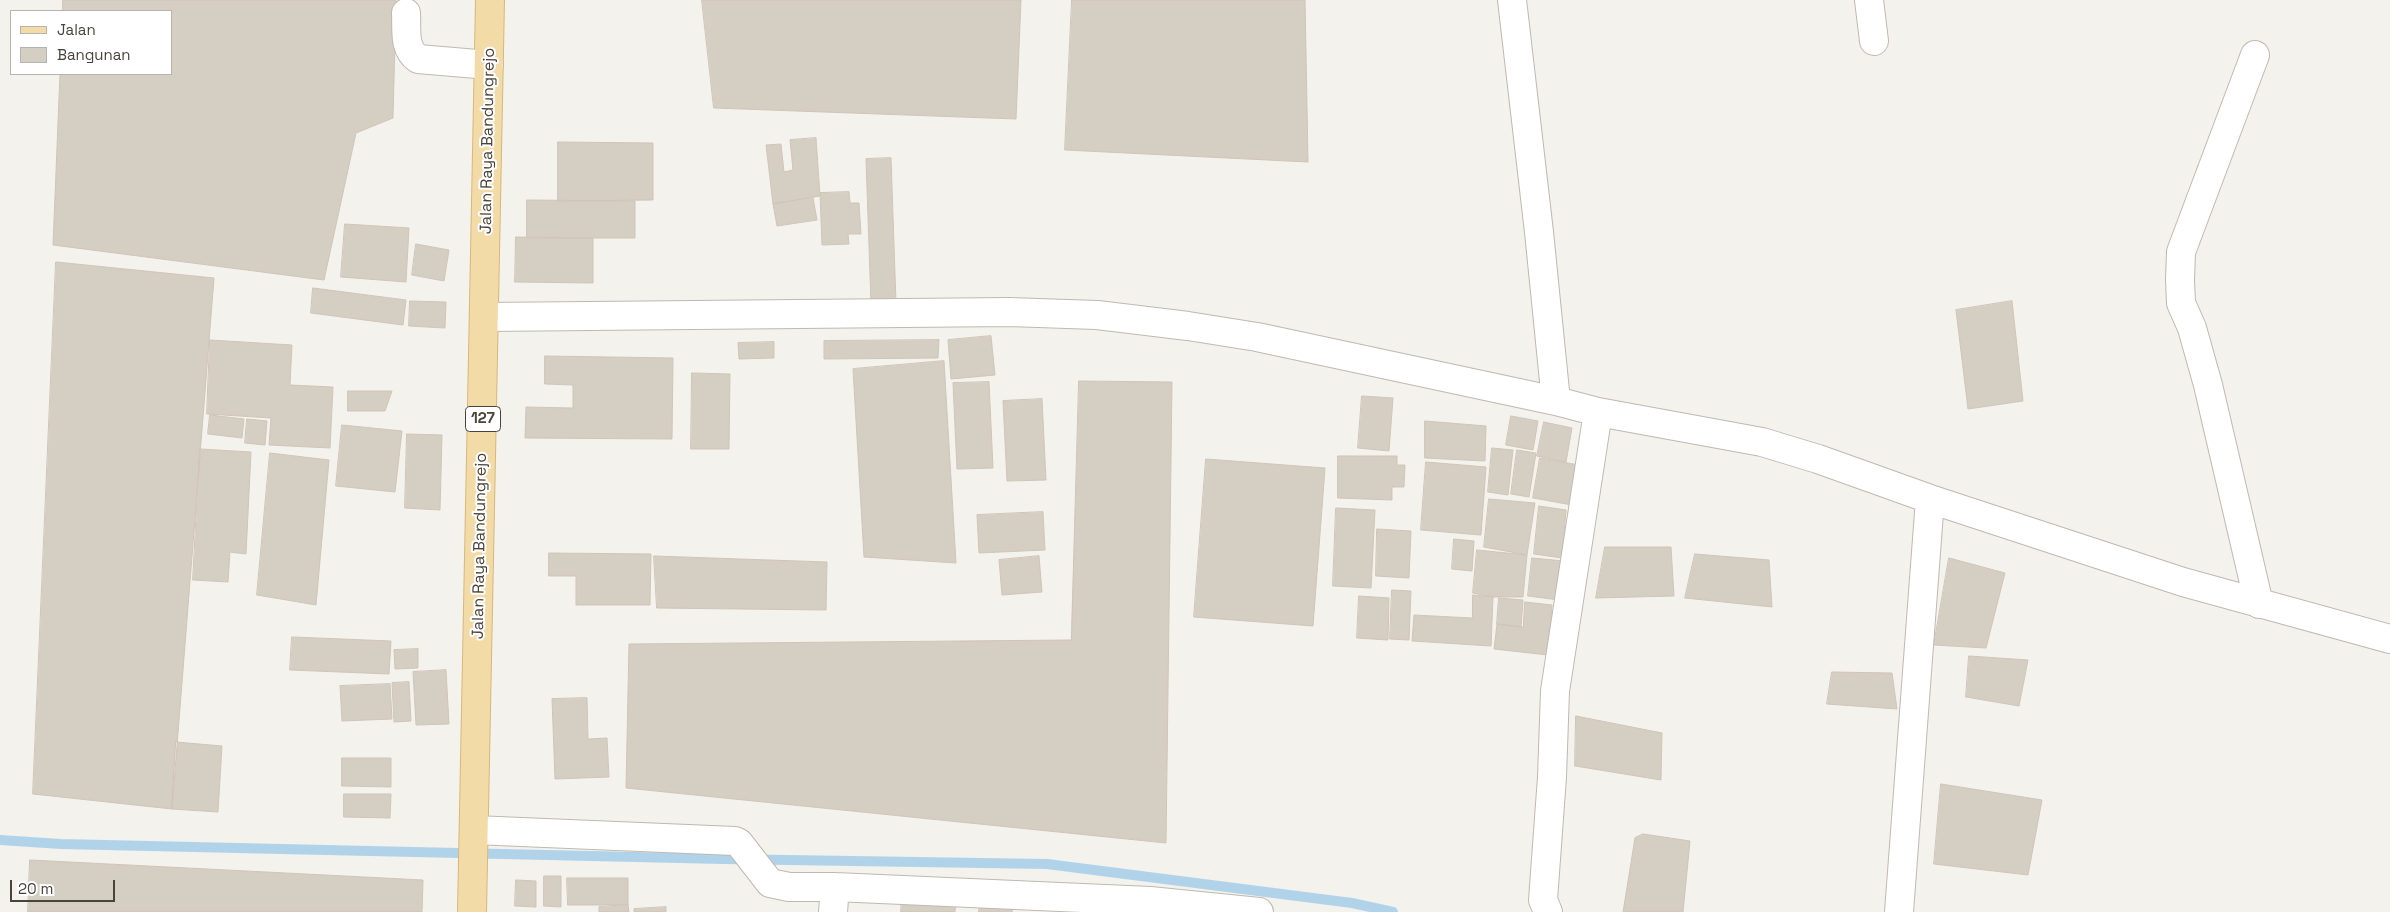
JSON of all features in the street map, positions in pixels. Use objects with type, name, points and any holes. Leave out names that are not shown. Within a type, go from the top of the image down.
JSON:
[{"type":"main road","name":"Jalan Raya Bandungrejo","points":[[472,912],[490,0]]},
{"type":"street","points":[[1512,0],[1539,232],[1556,401]]},
{"type":"street","points":[[1869,0],[1874,41]]},
{"type":"street","points":[[406,13],[407,46],[411,54],[418,59],[489,65]]},
{"type":"street","points":[[2255,55],[2181,252],[2180,280],[2181,303],[2192,328],[2208,385],[2258,604]]},
{"type":"street","points":[[485,317],[1009,312],[1097,315],[1257,337],[1556,401],[1598,412],[1762,442],[1818,459],[1930,499],[2183,582],[2390,639]]},
{"type":"street","points":[[1548,912],[1543,900],[1552,777],[1555,691],[1598,412]]},
{"type":"street","points":[[1899,912],[1930,499]]},
{"type":"street","points":[[473,843],[735,840],[770,883],[834,900],[1150,901],[1259,912]]},
{"type":"building","points":[[63,0],[396,0],[393,118],[356,133],[324,280],[53,245],[60,75],[172,75],[172,10],[63,10]]},
{"type":"building","points":[[702,0],[1021,0],[1016,119],[714,108]]},
{"type":"building","points":[[1072,0],[1305,0],[1308,162],[1065,150]]},
{"type":"building","points":[[816,138],[820,196],[773,204],[766,145],[781,144],[784,172],[793,170],[790,140]]},
{"type":"building","points":[[558,142],[653,143],[653,200],[558,201]]},
{"type":"building","points":[[891,158],[896,303],[871,304],[866,159]]},
{"type":"building","points":[[849,192],[850,203],[859,203],[861,234],[848,234],[849,244],[822,245],[820,193]]},
{"type":"building","points":[[813,198],[817,220],[777,226],[773,204]]},
{"type":"building","points":[[527,200],[635,201],[635,238],[527,238]]},
{"type":"building","points":[[345,224],[409,228],[406,282],[341,277]]},
{"type":"building","points":[[516,237],[593,238],[593,283],[515,282]]},
{"type":"building","points":[[416,244],[449,250],[444,281],[412,275]]},
{"type":"building","points":[[56,262],[214,278],[172,809],[33,794]]},
{"type":"building","points":[[313,288],[406,300],[403,325],[311,313]]},
{"type":"building","points":[[410,301],[446,302],[445,328],[409,326]]},
{"type":"building","points":[[2012,301],[2023,401],[1968,409],[1956,310]]},
{"type":"building","points":[[991,336],[995,375],[951,379],[948,340]]},
{"type":"building","points":[[210,340],[292,345],[290,385],[333,387],[330,448],[269,445],[271,418],[207,414]]},
{"type":"building","points":[[939,340],[938,358],[824,359],[824,341]]},
{"type":"building","points":[[774,342],[774,358],[739,359],[738,343]]},
{"type":"building","points":[[545,356],[673,358],[672,439],[525,438],[526,407],[573,408],[573,385],[545,384]]},
{"type":"building","points":[[944,361],[956,563],[864,557],[853,369]]},
{"type":"building","points":[[692,373],[730,374],[729,449],[691,449]]},
{"type":"building","points":[[1079,381],[1172,382],[1166,843],[626,788],[629,644],[1071,640]]},
{"type":"building","points":[[989,382],[993,468],[957,469],[953,383]]},
{"type":"building","points":[[348,391],[392,391],[385,411],[348,411]]},
{"type":"building","points":[[1362,396],[1393,398],[1389,451],[1358,448]]},
{"type":"building","points":[[1042,399],[1046,480],[1007,481],[1003,401]]},
{"type":"building","points":[[210,415],[244,419],[242,438],[208,434]]},
{"type":"building","points":[[1511,416],[1538,421],[1533,450],[1506,445]]},
{"type":"building","points":[[247,419],[267,421],[265,445],[245,443]]},
{"type":"building","points":[[1425,421],[1486,426],[1485,461],[1425,458]]},
{"type":"building","points":[[1544,422],[1572,428],[1566,462],[1537,456]]},
{"type":"building","points":[[342,425],[402,431],[395,492],[336,486]]},
{"type":"building","points":[[407,434],[442,435],[440,510],[405,508]]},
{"type":"building","points":[[1492,448],[1513,450],[1508,495],[1488,492]]},
{"type":"building","points":[[200,449],[251,452],[246,554],[230,552],[228,582],[193,580]]},
{"type":"building","points":[[1517,450],[1536,453],[1529,497],[1511,494]]},
{"type":"building","points":[[270,453],[329,460],[316,605],[257,595]]},
{"type":"building","points":[[1338,456],[1397,456],[1397,465],[1405,465],[1404,487],[1392,487],[1392,500],[1338,498]]},
{"type":"building","points":[[1540,458],[1579,465],[1572,505],[1533,498]]},
{"type":"building","points":[[1206,459],[1325,468],[1313,626],[1194,617]]},
{"type":"building","points":[[1426,462],[1486,467],[1481,535],[1421,530]]},
{"type":"building","points":[[1489,499],[1535,503],[1527,555],[1484,547]]},
{"type":"building","points":[[1539,506],[1566,510],[1562,558],[1534,554]]},
{"type":"building","points":[[1336,508],[1375,510],[1371,588],[1333,586]]},
{"type":"building","points":[[1043,512],[1045,550],[979,553],[977,515]]},
{"type":"building","points":[[1377,529],[1411,531],[1409,578],[1376,576]]},
{"type":"building","points":[[1454,539],[1474,541],[1472,571],[1452,569]]},
{"type":"building","points":[[1605,547],[1671,547],[1674,596],[1596,598]]},
{"type":"building","points":[[1477,550],[1527,555],[1523,597],[1493,597],[1473,593]]},
{"type":"building","points":[[549,553],[651,554],[650,605],[576,605],[576,576],[549,576]]},
{"type":"building","points":[[1695,554],[1769,560],[1772,607],[1685,598]]},
{"type":"building","points":[[654,556],[827,562],[826,610],[657,608]]},
{"type":"building","points":[[1039,556],[1042,592],[1002,595],[999,560]]},
{"type":"building","points":[[1532,558],[1564,561],[1559,600],[1528,596]]},
{"type":"building","points":[[1949,558],[2005,573],[1986,648],[1934,645]]},
{"type":"building","points":[[1392,590],[1411,591],[1409,640],[1390,639]]},
{"type":"building","points":[[1473,595],[1493,597],[1491,646],[1412,641],[1414,615],[1472,618]]},
{"type":"building","points":[[1359,596],[1389,598],[1388,640],[1357,638]]},
{"type":"building","points":[[1499,598],[1523,600],[1521,627],[1497,624]]},
{"type":"building","points":[[1525,602],[1552,605],[1548,655],[1494,649],[1497,624],[1523,627]]},
{"type":"building","points":[[292,637],[391,641],[389,674],[290,670]]},
{"type":"building","points":[[418,649],[418,668],[395,669],[394,650]]},
{"type":"building","points":[[1969,656],[2028,660],[2019,706],[1966,697]]},
{"type":"building","points":[[446,670],[449,724],[416,725],[413,672]]},
{"type":"building","points":[[1832,672],[1892,673],[1897,709],[1827,704]]},
{"type":"building","points":[[409,682],[411,721],[394,722],[392,683]]},
{"type":"building","points":[[390,684],[392,719],[342,721],[340,686]]},
{"type":"building","points":[[587,698],[588,739],[607,738],[609,777],[555,779],[552,699]]},
{"type":"building","points":[[1576,716],[1662,733],[1661,780],[1575,766]]},
{"type":"building","points":[[176,742],[222,746],[218,812],[172,809]]},
{"type":"building","points":[[342,758],[391,758],[391,787],[342,786]]},
{"type":"building","points":[[1941,784],[2042,800],[2028,875],[1934,864]]},
{"type":"building","points":[[344,794],[391,794],[390,818],[344,817]]},
{"type":"building","points":[[1643,834],[1690,841],[1683,912],[1623,912],[1635,838]]},
{"type":"building","points":[[30,860],[423,880],[422,912],[28,912]]},
{"type":"building","points":[[544,876],[561,876],[561,907],[544,906]]},
{"type":"building","points":[[567,878],[628,878],[628,905],[568,905]]},
{"type":"building","points":[[516,880],[536,881],[536,907],[515,906]]},
{"type":"building","points":[[902,897],[956,901],[955,912],[901,912]]},
{"type":"building","points":[[980,902],[1013,907],[1012,912],[979,912]]},
{"type":"building","points":[[628,905],[629,912],[599,912],[599,907]]},
{"type":"building","points":[[666,907],[666,912],[634,912],[634,909]]},
{"type":"waterway","points":[[0,840],[61,844],[723,859],[1047,864],[1352,903],[1393,912]]}]
